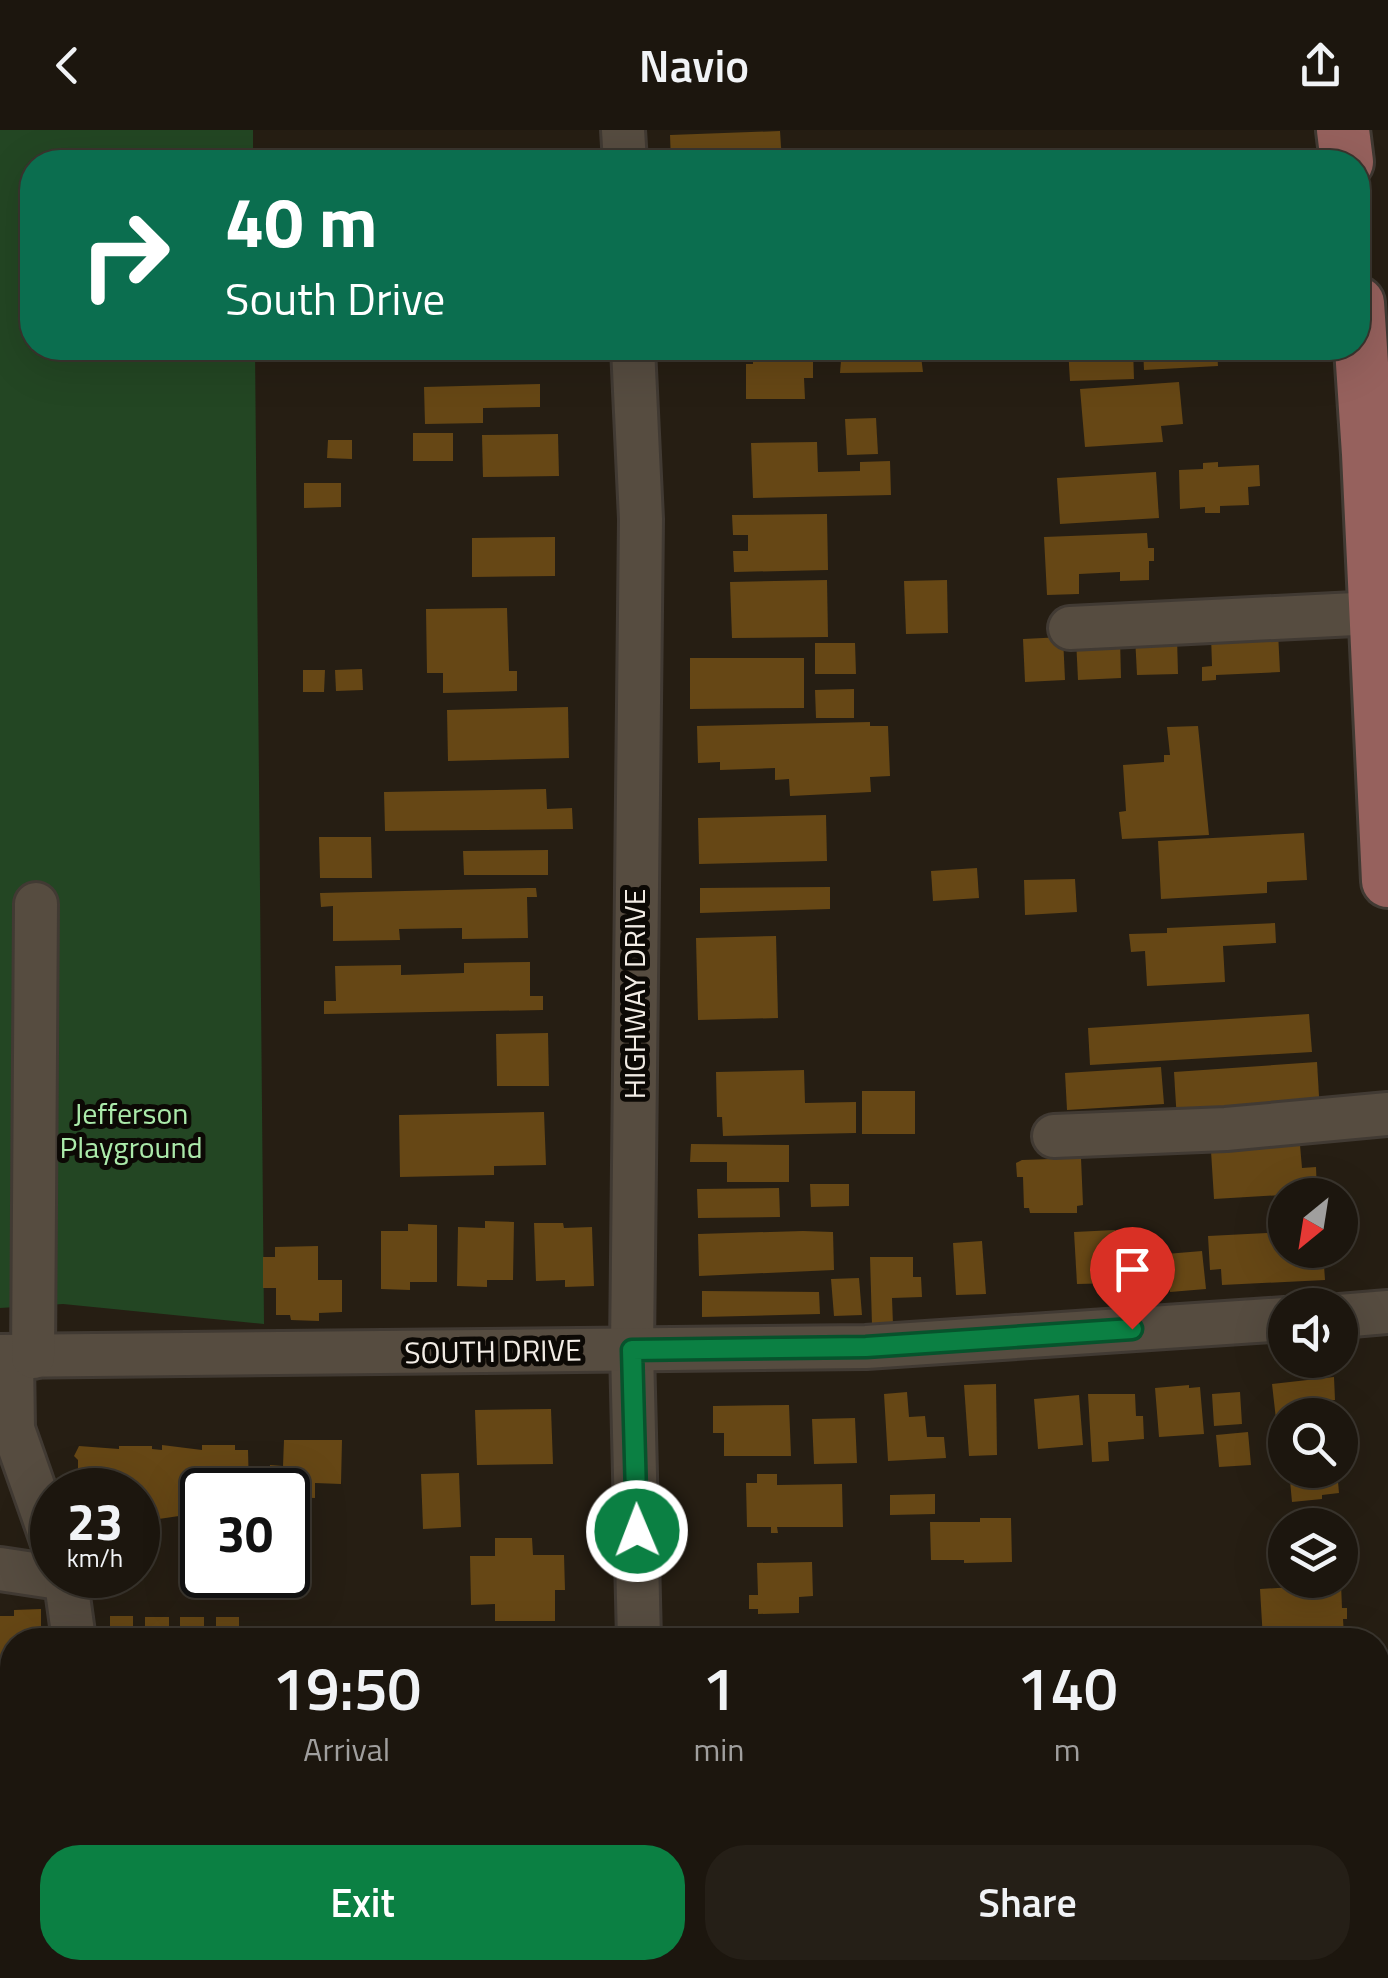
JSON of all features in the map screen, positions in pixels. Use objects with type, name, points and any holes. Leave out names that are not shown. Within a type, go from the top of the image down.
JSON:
[{"type":"main road","points":[[1361,360],[1388,881]]},
{"type":"street","name":"HIGHWAY DRIVE","points":[[634,360],[641,519],[632,1350],[639,1628]]},
{"type":"street","points":[[1070,628],[1375,614]]},
{"type":"street","points":[[30,1477],[13,1429],[36,904]]},
{"type":"street","points":[[1054,1136],[1226,1128],[1388,1114]]},
{"type":"street","points":[[1358,1314],[1388,1312]]},
{"type":"street","name":"SOUTH DRIVE","points":[[15,1356],[866,1347],[1268,1320]]},
{"type":"street","points":[[0,1569],[30,1567]]},
{"type":"street","points":[[67,1598],[72,1628]]},
{"type":"green space","name":"Jefferson Playground","points":[[0,130],[253,130],[253,150],[20,150],[20,360],[255,360],[264,1324],[63,1304],[0,1308]]},
{"type":"building","points":[[780,131],[781,150],[671,150],[670,135]]},
{"type":"building","points":[[753,360],[813,360],[813,378],[804,378],[805,399],[746,399],[746,364],[753,364]]},
{"type":"building","points":[[841,360],[922,360],[923,372],[840,373]]},
{"type":"building","points":[[1069,360],[1133,360],[1134,379],[1070,381]]},
{"type":"building","points":[[1144,360],[1218,360],[1218,366],[1144,370]]},
{"type":"building","points":[[1179,382],[1183,424],[1161,426],[1163,442],[1085,447],[1080,389]]},
{"type":"building","points":[[540,384],[540,407],[483,408],[483,423],[425,424],[424,387]]},
{"type":"building","points":[[876,418],[878,454],[847,455],[845,419]]},
{"type":"building","points":[[413,433],[453,433],[453,461],[413,461]]},
{"type":"building","points":[[558,434],[559,476],[483,477],[482,435]]},
{"type":"building","points":[[328,440],[352,440],[352,459],[327,458]]},
{"type":"building","points":[[817,442],[818,472],[860,471],[860,462],[890,461],[891,495],[753,498],[751,443]]},
{"type":"building","points":[[1218,462],[1218,467],[1259,465],[1260,486],[1248,487],[1249,505],[1220,506],[1220,513],[1205,513],[1205,507],[1180,509],[1179,470],[1203,469],[1203,463]]},
{"type":"building","points":[[1156,472],[1159,518],[1060,524],[1057,478]]},
{"type":"building","points":[[304,483],[341,483],[341,507],[304,508]]},
{"type":"building","points":[[827,514],[828,570],[734,572],[733,551],[748,551],[748,535],[733,535],[732,515]]},
{"type":"building","points":[[1147,533],[1148,548],[1154,548],[1149,580],[1120,581],[1120,572],[1079,574],[1079,594],[1047,595],[1044,537]]},
{"type":"building","points":[[555,537],[555,576],[472,577],[472,538]]},
{"type":"building","points":[[827,580],[828,637],[732,638],[730,582]]},
{"type":"building","points":[[947,580],[948,633],[906,634],[904,581]]},
{"type":"building","points":[[507,608],[509,671],[517,671],[517,691],[443,693],[443,673],[427,673],[426,609]]},
{"type":"building","points":[[1278,632],[1280,672],[1216,675],[1216,680],[1202,681],[1202,667],[1212,666],[1211,635]]},
{"type":"building","points":[[1135,636],[1177,637],[1178,674],[1137,675]]},
{"type":"building","points":[[1063,637],[1065,680],[1025,682],[1023,639]]},
{"type":"building","points":[[1076,639],[1120,639],[1121,678],[1078,680]]},
{"type":"building","points":[[815,643],[855,643],[856,674],[815,674]]},
{"type":"building","points":[[690,658],[804,658],[804,708],[690,709]]},
{"type":"building","points":[[362,669],[363,690],[336,691],[335,670]]},
{"type":"building","points":[[303,670],[325,670],[324,692],[303,692]]},
{"type":"building","points":[[854,689],[854,718],[816,718],[815,690]]},
{"type":"building","points":[[568,707],[569,758],[448,761],[447,710]]},
{"type":"building","points":[[870,722],[870,726],[888,726],[890,776],[870,777],[871,792],[790,796],[789,779],[775,780],[775,768],[720,770],[720,762],[698,763],[697,726]]},
{"type":"building","points":[[1198,726],[1209,835],[1122,839],[1119,812],[1126,811],[1123,765],[1164,762],[1164,755],[1170,755],[1167,727]]},
{"type":"building","points":[[546,789],[547,809],[572,808],[573,829],[385,831],[384,792]]},
{"type":"building","points":[[826,815],[827,861],[699,864],[698,818]]},
{"type":"building","points":[[1304,833],[1307,880],[1267,882],[1267,893],[1161,899],[1158,841]]},
{"type":"building","points":[[319,837],[371,837],[372,878],[320,878]]},
{"type":"building","points":[[548,850],[548,875],[464,875],[463,851]]},
{"type":"building","points":[[977,868],[979,898],[933,901],[931,871]]},
{"type":"building","points":[[1075,879],[1077,912],[1025,915],[1024,880]]},
{"type":"building","points":[[830,887],[830,909],[700,913],[700,888]]},
{"type":"building","points":[[536,888],[537,897],[527,897],[528,938],[462,939],[462,928],[399,929],[400,940],[333,941],[333,906],[321,907],[320,893]]},
{"type":"building","points":[[1275,923],[1276,943],[1223,946],[1225,982],[1147,986],[1145,951],[1131,952],[1129,934],[1167,933],[1167,928]]},
{"type":"building","points":[[776,936],[778,1018],[698,1020],[696,938]]},
{"type":"building","points":[[530,962],[530,996],[543,996],[543,1010],[324,1014],[324,1001],[336,1001],[335,966],[401,965],[401,975],[464,973],[464,963]]},
{"type":"building","points":[[1309,1014],[1312,1052],[1090,1065],[1088,1028]]},
{"type":"building","points":[[548,1033],[549,1086],[497,1086],[496,1034]]},
{"type":"building","points":[[1317,1062],[1320,1113],[1177,1122],[1174,1072]]},
{"type":"building","points":[[1161,1067],[1164,1104],[1067,1110],[1065,1073]]},
{"type":"building","points":[[804,1070],[805,1103],[856,1102],[856,1133],[723,1136],[722,1117],[717,1117],[716,1072]]},
{"type":"building","points":[[862,1091],[915,1091],[915,1134],[862,1134]]},
{"type":"building","points":[[544,1112],[546,1165],[494,1166],[494,1175],[400,1177],[399,1115]]},
{"type":"building","points":[[691,1144],[789,1145],[789,1182],[727,1182],[727,1162],[690,1162]]},
{"type":"building","points":[[1300,1145],[1302,1168],[1316,1167],[1316,1178],[1268,1178],[1268,1196],[1214,1199],[1211,1151]]},
{"type":"building","points":[[1081,1158],[1083,1205],[1077,1206],[1077,1213],[1030,1213],[1029,1208],[1024,1208],[1023,1177],[1017,1177],[1016,1163]]},
{"type":"building","points":[[810,1184],[849,1184],[849,1206],[811,1207]]},
{"type":"building","points":[[779,1188],[780,1217],[698,1218],[697,1189]]},
{"type":"building","points":[[485,1221],[514,1222],[513,1280],[487,1280],[487,1287],[457,1286],[458,1227],[485,1228]]},
{"type":"building","points":[[534,1223],[592,1227],[594,1286],[565,1287],[565,1280],[536,1281]]},
{"type":"building","points":[[408,1224],[437,1225],[437,1282],[410,1282],[410,1290],[381,1289],[381,1231],[408,1231]]},
{"type":"building","points":[[1115,1230],[1118,1283],[1077,1284],[1074,1232]]},
{"type":"building","points":[[833,1232],[834,1270],[699,1276],[698,1234]]},
{"type":"building","points":[[1268,1233],[1268,1268],[1324,1268],[1325,1280],[1222,1285],[1221,1269],[1210,1270],[1208,1236]]},
{"type":"building","points":[[982,1241],[986,1294],[956,1295],[953,1243]]},
{"type":"building","points":[[318,1246],[318,1280],[342,1280],[342,1312],[319,1313],[319,1321],[276,1315],[276,1288],[263,1288],[263,1257],[275,1257],[275,1247]]},
{"type":"building","points":[[1202,1251],[1206,1289],[1170,1292],[1166,1254]]},
{"type":"building","points":[[870,1257],[913,1257],[913,1277],[921,1277],[922,1297],[892,1298],[893,1325],[872,1325]]},
{"type":"building","points":[[1157,1258],[1158,1290],[1129,1291],[1128,1259]]},
{"type":"building","points":[[859,1278],[862,1315],[834,1316],[831,1279]]},
{"type":"building","points":[[702,1291],[819,1292],[820,1314],[702,1317]]},
{"type":"building","points":[[1334,1378],[1335,1398],[1274,1398],[1272,1384]]},
{"type":"building","points":[[996,1384],[997,1455],[969,1456],[964,1385]]},
{"type":"building","points":[[1200,1387],[1204,1434],[1159,1437],[1155,1388]]},
{"type":"building","points":[[907,1392],[909,1417],[925,1416],[927,1437],[944,1437],[946,1458],[888,1461],[884,1394]]},
{"type":"building","points":[[1240,1392],[1242,1424],[1214,1426],[1212,1394]]},
{"type":"building","points":[[1088,1394],[1135,1394],[1136,1416],[1143,1416],[1144,1439],[1108,1442],[1109,1461],[1092,1462]]},
{"type":"building","points":[[1079,1395],[1083,1445],[1038,1449],[1034,1399]]},
{"type":"building","points":[[789,1405],[791,1456],[724,1456],[724,1433],[713,1433],[713,1406]]},
{"type":"building","points":[[551,1409],[553,1464],[477,1465],[475,1410]]},
{"type":"building","points":[[855,1418],[857,1463],[814,1464],[812,1419]]},
{"type":"building","points":[[1248,1432],[1251,1465],[1219,1467],[1216,1435]]},
{"type":"building","points":[[284,1440],[342,1440],[341,1484],[315,1483],[315,1498],[310,1498],[310,1468],[270,1468],[283,1466]]},
{"type":"building","points":[[162,1445],[202,1450],[202,1445],[235,1445],[235,1450],[248,1450],[248,1468],[180,1468],[180,1523],[178,1523],[179,1516],[160,1519],[160,1468],[78,1468],[74,1456],[79,1446],[152,1446],[162,1450]]},
{"type":"building","points":[[459,1473],[461,1527],[423,1529],[421,1474]]},
{"type":"building","points":[[757,1474],[777,1474],[777,1485],[842,1484],[843,1527],[777,1527],[778,1533],[771,1533],[771,1527],[747,1527],[746,1483],[757,1483]]},
{"type":"building","points":[[1291,1488],[1339,1488],[1339,1493],[1322,1495],[1322,1499],[1292,1502]]},
{"type":"building","points":[[935,1494],[935,1514],[890,1515],[890,1495]]},
{"type":"building","points":[[980,1518],[1011,1518],[1012,1562],[931,1560],[930,1522],[980,1522]]},
{"type":"building","points":[[495,1538],[532,1538],[533,1555],[564,1555],[565,1590],[555,1590],[555,1621],[495,1621],[495,1604],[471,1605],[470,1556],[495,1556]]},
{"type":"building","points":[[812,1562],[813,1596],[799,1597],[799,1613],[758,1614],[758,1609],[749,1609],[749,1595],[758,1595],[757,1563]]},
{"type":"building","points":[[1260,1589],[1268,1589],[1268,1598],[1342,1598],[1342,1608],[1347,1608],[1344,1628],[1262,1628]]},
{"type":"building","points":[[41,1609],[41,1628],[0,1628],[0,1616],[14,1616],[14,1610]]},
{"type":"building","points":[[110,1616],[133,1616],[133,1628],[110,1628]]},
{"type":"building","points":[[145,1617],[169,1617],[169,1628],[145,1628]]},
{"type":"building","points":[[180,1617],[204,1617],[204,1628],[169,1628],[180,1627]]},
{"type":"building","points":[[216,1617],[239,1617],[239,1628],[216,1628]]},
{"type":"route","points":[[637,1531],[632,1350],[866,1347],[1132,1329]]}]
